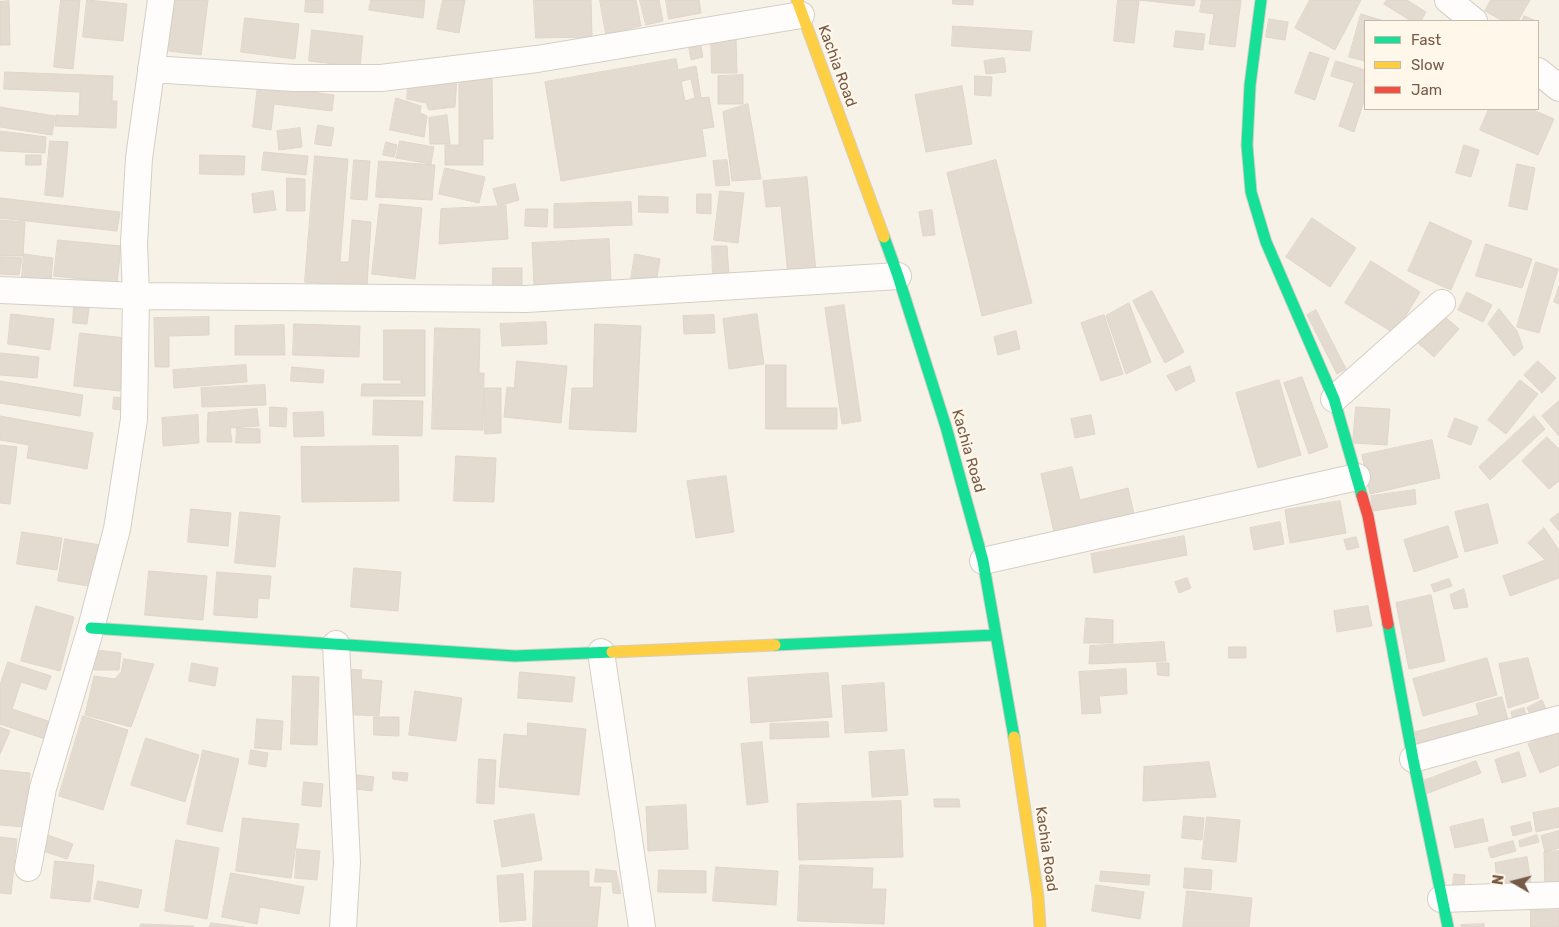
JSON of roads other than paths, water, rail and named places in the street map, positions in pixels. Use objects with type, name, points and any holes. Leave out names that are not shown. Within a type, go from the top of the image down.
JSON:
[{"type":"main road","points":[[1261,0],[1250,85],[1247,145],[1251,192],[1266,242],[1334,399],[1368,516],[1413,759],[1448,927]]},
{"type":"main road","name":"Kachia Road","points":[[799,7],[898,276],[946,427],[983,561],[1020,773],[1038,897],[1040,927]]},
{"type":"main road","points":[[91,628],[515,656],[996,635]]},
{"type":"street","points":[[28,868],[43,788],[91,628],[117,529],[134,419],[136,296],[134,243],[138,177],[161,0]]},
{"type":"street","points":[[1448,0],[1473,20]]},
{"type":"street","points":[[151,69],[294,78],[381,78],[537,59],[799,7]]},
{"type":"street","points":[[1539,72],[1559,88]]},
{"type":"street","points":[[0,290],[136,296],[526,299],[898,276]]},
{"type":"street","points":[[1334,399],[1442,303]]},
{"type":"street","points":[[983,561],[1356,477]]},
{"type":"street","points":[[336,644],[347,862],[343,927]]},
{"type":"street","points":[[601,652],[642,927]]},
{"type":"street","points":[[1413,759],[1559,719]]},
{"type":"street","points":[[1441,899],[1559,895]]}]
